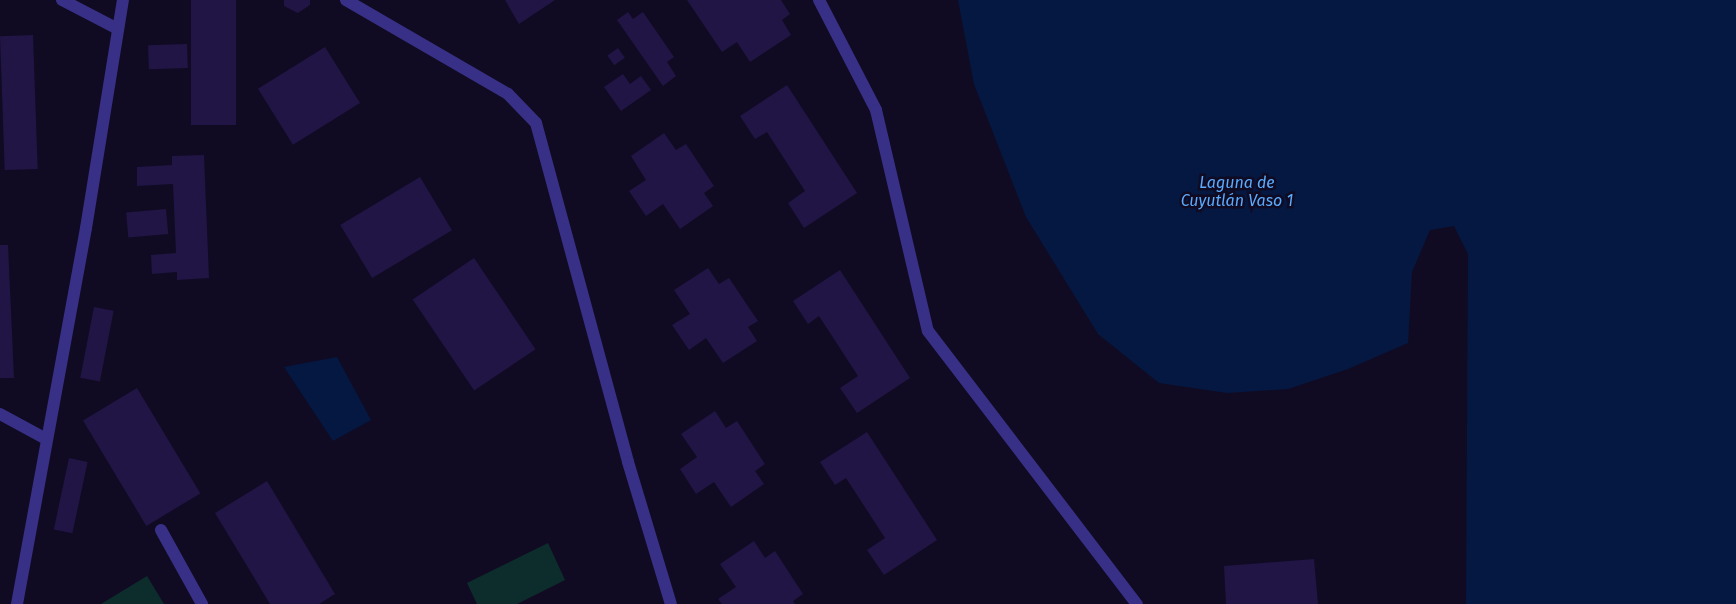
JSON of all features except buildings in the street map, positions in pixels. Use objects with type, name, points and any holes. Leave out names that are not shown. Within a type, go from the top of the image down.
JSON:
[{"type":"street","points":[[62,0],[118,29]]},
{"type":"street","points":[[17,604],[86,228],[123,0]]},
{"type":"street","points":[[346,0],[508,94],[536,123],[628,462],[671,604]]},
{"type":"street","points":[[819,0],[876,110],[928,331],[1137,604]]},
{"type":"street","points":[[0,414],[46,439]]},
{"type":"street","points":[[161,530],[202,604]]},
{"type":"green space","points":[[548,543],[565,580],[517,604],[477,604],[467,583]]},
{"type":"green space","points":[[147,576],[164,604],[101,604]]},
{"type":"water","name":"Laguna de Cuyutlán Vaso 1","points":[[958,0],[1736,0],[1736,604],[1466,604],[1468,254],[1454,226],[1430,230],[1412,272],[1408,343],[1348,369],[1288,389],[1227,393],[1159,383],[1098,334],[1026,217],[974,84]]},
{"type":"water","points":[[337,357],[371,420],[333,441],[284,367]]}]
